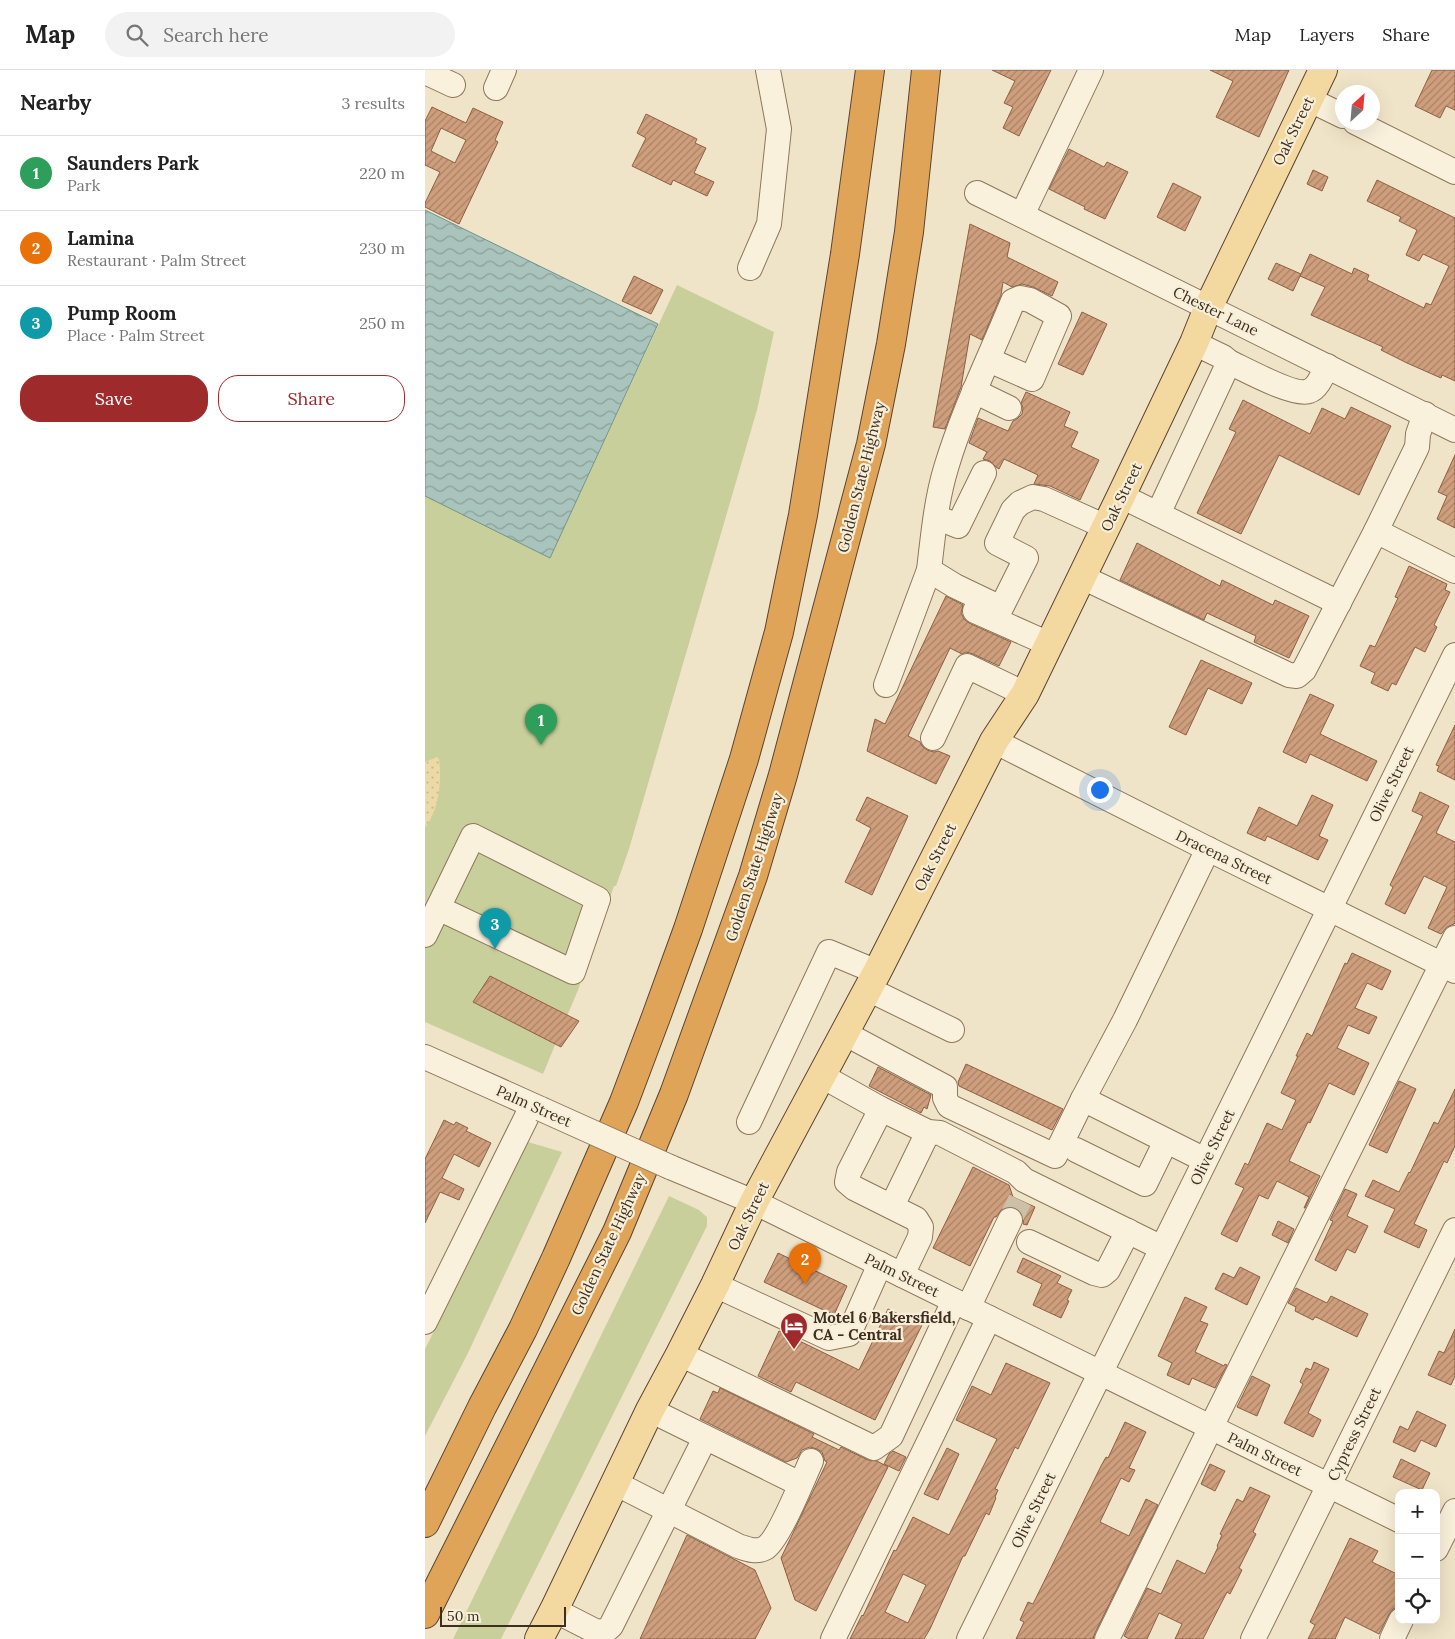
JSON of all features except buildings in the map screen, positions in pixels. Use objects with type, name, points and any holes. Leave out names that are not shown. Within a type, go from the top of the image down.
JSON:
[{"type":"highway","points":[[425,1523],[523,1329],[624,1102],[688,929],[744,759],[779,632],[803,515],[845,254],[870,70]]},
{"type":"highway","name":"Golden State Highway","points":[[425,1614],[617,1232],[674,1094],[753,876],[783,775],[871,444],[891,344],[909,232],[926,70]]},
{"type":"highway","points":[[917,158],[937,70]]},
{"type":"highway","points":[[425,1498],[482,1407]]},
{"type":"main road","name":"Oak Street","points":[[539,1639],[754,1202],[872,981],[994,741],[1025,694],[1323,70]]},
{"type":"street","points":[[750,268],[769,224],[779,130],[768,70]]},
{"type":"street","points":[[1022,215],[1091,70]]},
{"type":"street","points":[[425,72],[453,85]]},
{"type":"street","points":[[1308,99],[1335,112]]},
{"type":"street","points":[[1371,130],[1455,172]]},
{"type":"street","name":"Chester Lane","points":[[977,193],[1455,430]]},
{"type":"street","points":[[1194,343],[1223,357],[1229,362],[1300,392],[1309,391],[1316,385],[1327,366]]},
{"type":"street","points":[[885,685],[929,570],[945,470],[965,413],[989,360]]},
{"type":"street","points":[[1158,514],[1229,362]]},
{"type":"street","points":[[974,391],[1009,408]]},
{"type":"street","points":[[1081,577],[1289,675],[1297,676],[1304,670],[1376,531],[1417,447],[1417,434],[1425,414]]},
{"type":"street","points":[[936,517],[958,526],[984,473]]},
{"type":"street","points":[[1121,496],[1339,603]]},
{"type":"street","points":[[929,570],[955,586],[1001,608],[1026,558],[997,542],[1013,510],[1020,503],[1033,497],[1044,499],[1106,527]]},
{"type":"street","points":[[1376,531],[1455,571]]},
{"type":"street","points":[[982,599],[975,611],[1049,644]]},
{"type":"street","name":"Olive Street","points":[[969,1639],[1455,654]]},
{"type":"street","points":[[933,738],[967,666],[1025,694]]},
{"type":"street","name":"Dracena Street","points":[[994,741],[1448,968]]},
{"type":"street","points":[[425,935],[438,908],[454,875],[473,836],[598,899],[573,972],[438,908]]},
{"type":"street","points":[[844,1033],[945,1087],[945,1098],[949,1106],[1055,1156],[1125,1020],[1209,849]]},
{"type":"street","points":[[1107,1639],[1211,1427],[1448,968],[1455,938]]},
{"type":"street","points":[[749,1122],[829,952],[952,1030]]},
{"type":"street","name":"Palm Street","points":[[426,1059],[754,1202],[1395,1518]]},
{"type":"street","points":[[680,1354],[874,1448],[891,1436],[961,1304],[1020,1201],[1024,1180],[1016,1172],[939,1133],[928,1132],[881,1109],[822,1076]]},
{"type":"street","points":[[1083,1099],[1205,1160]]},
{"type":"street","points":[[425,1322],[537,1107]]},
{"type":"street","points":[[881,1109],[849,1172],[847,1182],[854,1188],[916,1218],[921,1227],[920,1237],[902,1275]]},
{"type":"street","points":[[892,1206],[928,1132]]},
{"type":"street","points":[[1076,1150],[1145,1184],[1166,1141]]},
{"type":"street","points":[[1020,1201],[1128,1231],[1162,1248]]},
{"type":"street","name":"Cypress Street","points":[[1253,1639],[1455,1230]]},
{"type":"street","points":[[1029,1242],[1102,1275],[1108,1270],[1128,1231]]},
{"type":"street","points":[[715,1284],[829,1338],[849,1334],[880,1264]]},
{"type":"street","points":[[833,1639],[989,1318]]},
{"type":"street","points":[[650,1410],[800,1484]]},
{"type":"street","points":[[554,1610],[607,1636],[705,1438]]},
{"type":"street","points":[[615,1483],[752,1551],[766,1547],[776,1535],[811,1461]]},
{"type":"street","points":[[1442,1544],[1455,1512]]},
{"type":"street","points":[[1392,1639],[1399,1624]]},
{"type":"green space","points":[[677,285],[774,332],[757,410],[629,849],[616,886],[614,886],[578,990],[543,1074],[425,1022],[425,496],[550,558]]},
{"type":"green space","points":[[528,1142],[562,1152],[468,1353],[425,1436],[425,1349]]},
{"type":"green space","points":[[669,1196],[699,1210],[707,1217],[707,1226],[501,1639],[453,1639]]},
{"type":"sand","points":[[437,757],[440,768],[440,786],[434,812],[425,828],[425,762]]},
{"type":"water","points":[[425,210],[658,324],[550,558],[425,496]]},
{"type":"tunnel","points":[[1010,1220],[1020,1200]]},
{"type":"place","name":"Saunders Park","points":[[541,745]]},
{"type":"place","name":"Pump Room","points":[[495,949]]},
{"type":"place","name":"Lamina","points":[[805,1284]]},
{"type":"place","name":"Motel 6 Bakersfield, CA - Central","points":[[794,1350]]}]
